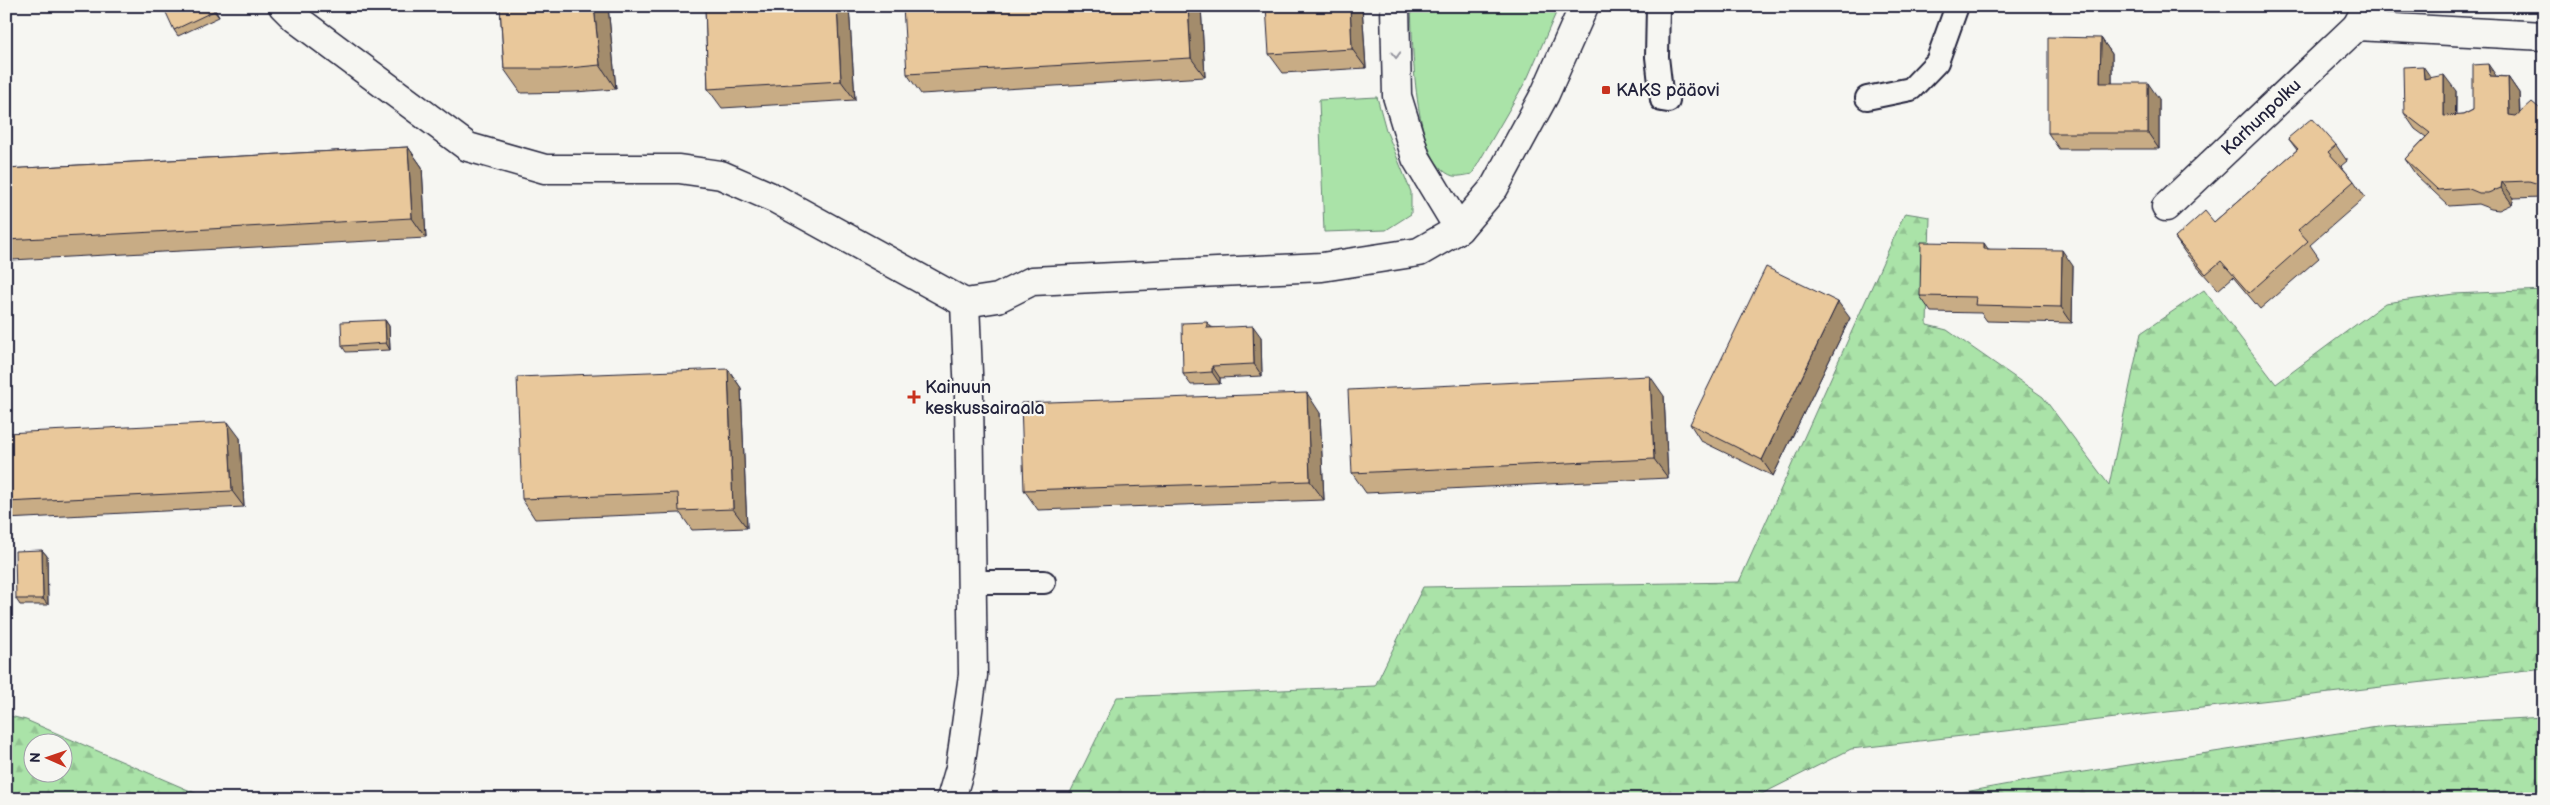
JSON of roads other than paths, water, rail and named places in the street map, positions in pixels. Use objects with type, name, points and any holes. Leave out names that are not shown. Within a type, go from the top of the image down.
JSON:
[{"type":"street","points":[[283,6],[302,24],[468,147],[545,169],[678,169],[721,175],[776,199],[965,303],[998,298],[1032,281],[1322,267],[1419,252],[1459,229],[1494,188],[1545,94],[1584,6]]},
{"type":"street","points":[[1395,6],[1397,96],[1416,158],[1459,229]]},
{"type":"street","name":"Karhunpolku","points":[[2166,207],[2362,16],[2544,36]]},
{"type":"street","points":[[951,799],[960,768],[973,675],[973,582],[965,303]]},
{"type":"lane","points":[[1658,6],[1659,74],[1662,100],[1668,101]]},
{"type":"lane","points":[[1867,98],[1911,89],[1918,82],[1937,62],[1957,6]]},
{"type":"lane","points":[[973,582],[1044,582]]},
{"type":"place","name":"KAKS pääovi","points":[[1606,90]]},
{"type":"place","name":"Kainuun keskussairaala","points":[[914,397]]}]
